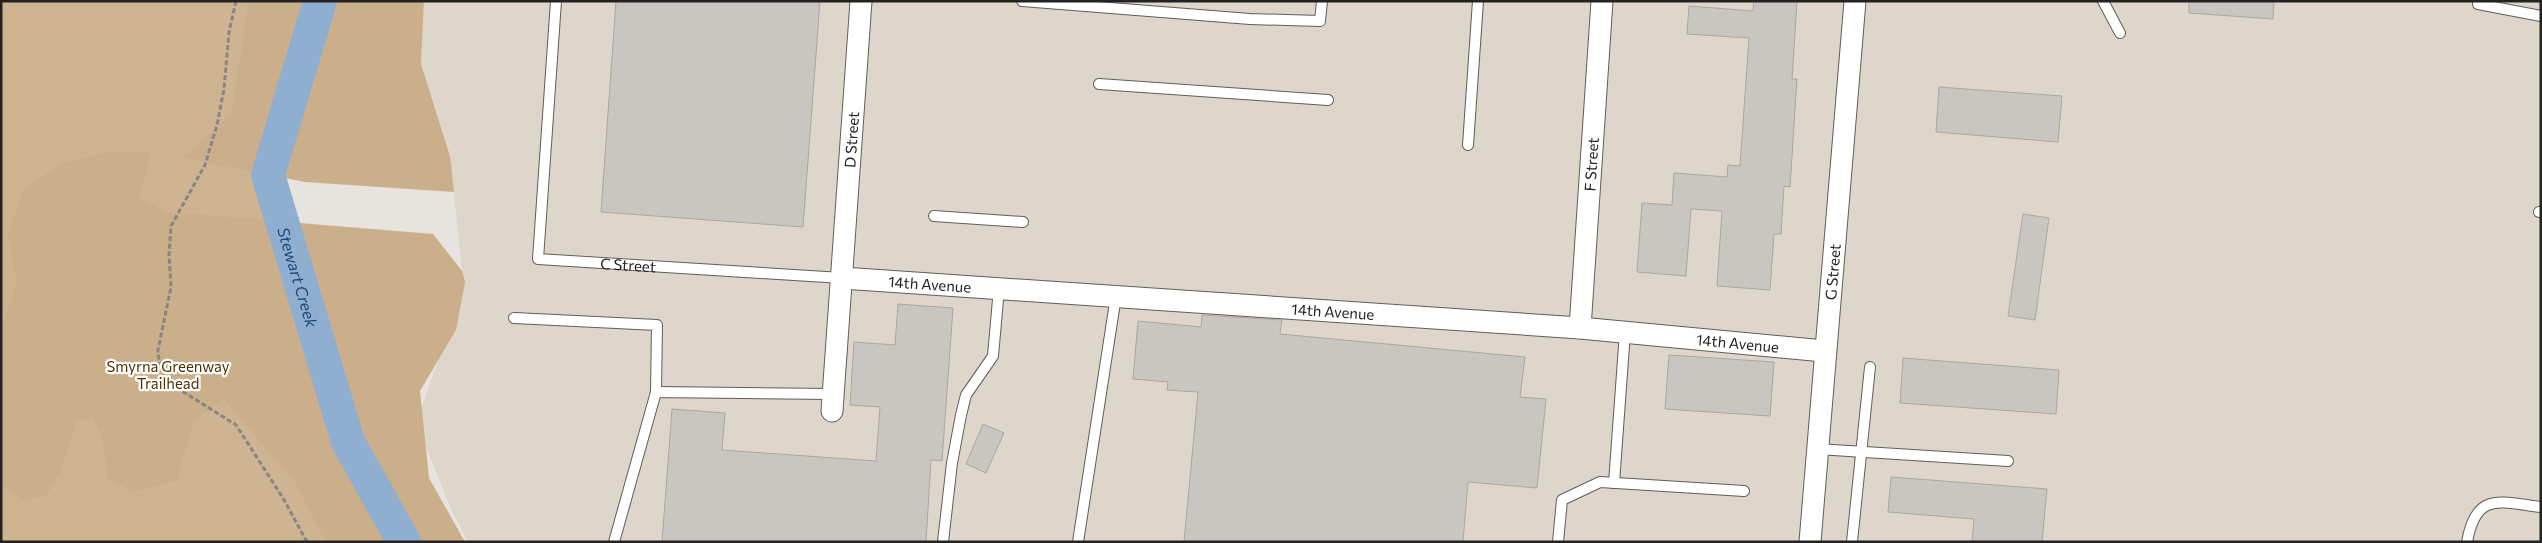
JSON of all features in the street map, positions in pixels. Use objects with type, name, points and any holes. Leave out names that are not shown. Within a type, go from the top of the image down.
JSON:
[{"type":"street","name":"D Street","points":[[842,278],[861,1]]},
{"type":"street","name":"F Street","points":[[1580,328],[1602,1]]},
{"type":"street","name":"G Street","points":[[1810,542],[1824,351],[1854,1]]},
{"type":"street","name":"14th Avenue","points":[[842,278],[1580,328],[1824,351]]},
{"type":"street","points":[[833,403],[842,278]]},
{"type":"lane","name":"C Street","points":[[556,1],[538,259],[842,278]]},
{"type":"lane","points":[[1022,1],[1250,19],[1320,21],[1322,1]]},
{"type":"lane","points":[[1468,145],[1478,1]]},
{"type":"lane","points":[[2103,1],[2120,33]]},
{"type":"lane","points":[[2478,1],[2478,4],[2541,16]]},
{"type":"lane","points":[[1099,84],[1328,100]]},
{"type":"lane","points":[[934,216],[1023,222]]},
{"type":"lane","points":[[943,542],[952,463],[961,415],[966,395],[993,356],[999,288]]},
{"type":"lane","points":[[1078,542],[1116,296]]},
{"type":"lane","points":[[514,318],[657,324],[656,392],[614,542]]},
{"type":"lane","points":[[1614,483],[1625,332]]},
{"type":"lane","points":[[1852,542],[1863,452],[1870,367]]},
{"type":"lane","points":[[656,392],[833,403]]},
{"type":"lane","points":[[1817,449],[2008,461]]},
{"type":"lane","points":[[1558,542],[1562,500],[1600,482],[1744,491]]},
{"type":"lane","points":[[2467,542],[2471,522],[2482,507],[2490,502],[2541,507]]},
{"type":"path","points":[[236,1],[217,125],[205,165],[171,226],[169,255],[171,287],[158,350],[165,372],[182,390],[236,426],[283,498],[307,542]]},
{"type":"shaded area","points":[[424,1],[2541,1],[2541,542],[468,542],[452,511],[416,423],[438,361],[462,271],[450,156],[421,64]]},
{"type":"green space","name":"Smyrna Greenway Trailhead","points":[[1,1],[314,1],[268,175],[415,542],[1,542]]},
{"type":"green space","points":[[249,1],[424,1],[421,64],[450,156],[454,192],[305,182],[182,158],[231,114]]},
{"type":"green space","points":[[111,151],[151,153],[139,198],[168,212],[433,234],[462,271],[465,282],[456,330],[420,391],[429,478],[465,542],[326,542],[295,482],[224,399],[195,420],[177,480],[133,492],[107,478],[102,436],[93,418],[77,420],[61,471],[47,495],[23,500],[1,486],[1,327],[17,285],[8,234],[24,188],[64,163]]},
{"type":"building","points":[[616,1],[820,1],[803,227],[601,212]]},
{"type":"building","points":[[1754,1],[1797,1],[1792,79],[1797,79],[1790,187],[1784,186],[1781,234],[1774,234],[1770,290],[1717,286],[1722,211],[1691,209],[1686,276],[1637,272],[1642,203],[1672,205],[1674,173],[1727,177],[1728,165],[1740,166],[1749,38],[1687,34],[1689,6],[1753,11]]},
{"type":"building","points":[[2189,1],[2274,1],[2273,19],[2189,13]]},
{"type":"building","points":[[1939,87],[2062,96],[2058,142],[1936,132]]},
{"type":"building","points":[[2023,214],[2049,218],[2035,320],[2008,316]]},
{"type":"building","points":[[898,304],[953,308],[942,461],[931,460],[926,542],[662,542],[672,409],[725,413],[722,450],[876,461],[880,407],[850,405],[854,342],[895,345]]},
{"type":"building","points":[[1202,315],[1282,320],[1280,334],[1525,357],[1520,397],[1546,399],[1537,488],[1468,482],[1463,542],[1184,542],[1198,392],[1167,390],[1168,382],[1133,379],[1138,321],[1201,327]]},
{"type":"building","points":[[1669,355],[1774,362],[1770,416],[1665,409]]},
{"type":"building","points":[[1903,358],[2059,370],[2056,414],[1900,403]]},
{"type":"building","points":[[983,424],[1004,433],[986,473],[966,464]]},
{"type":"building","points":[[1891,477],[2047,489],[2042,542],[1972,542],[1974,519],[1888,512]]},
{"type":"waterway","name":"Stewart Creek","points":[[320,1],[268,175],[348,442],[404,542]]}]
